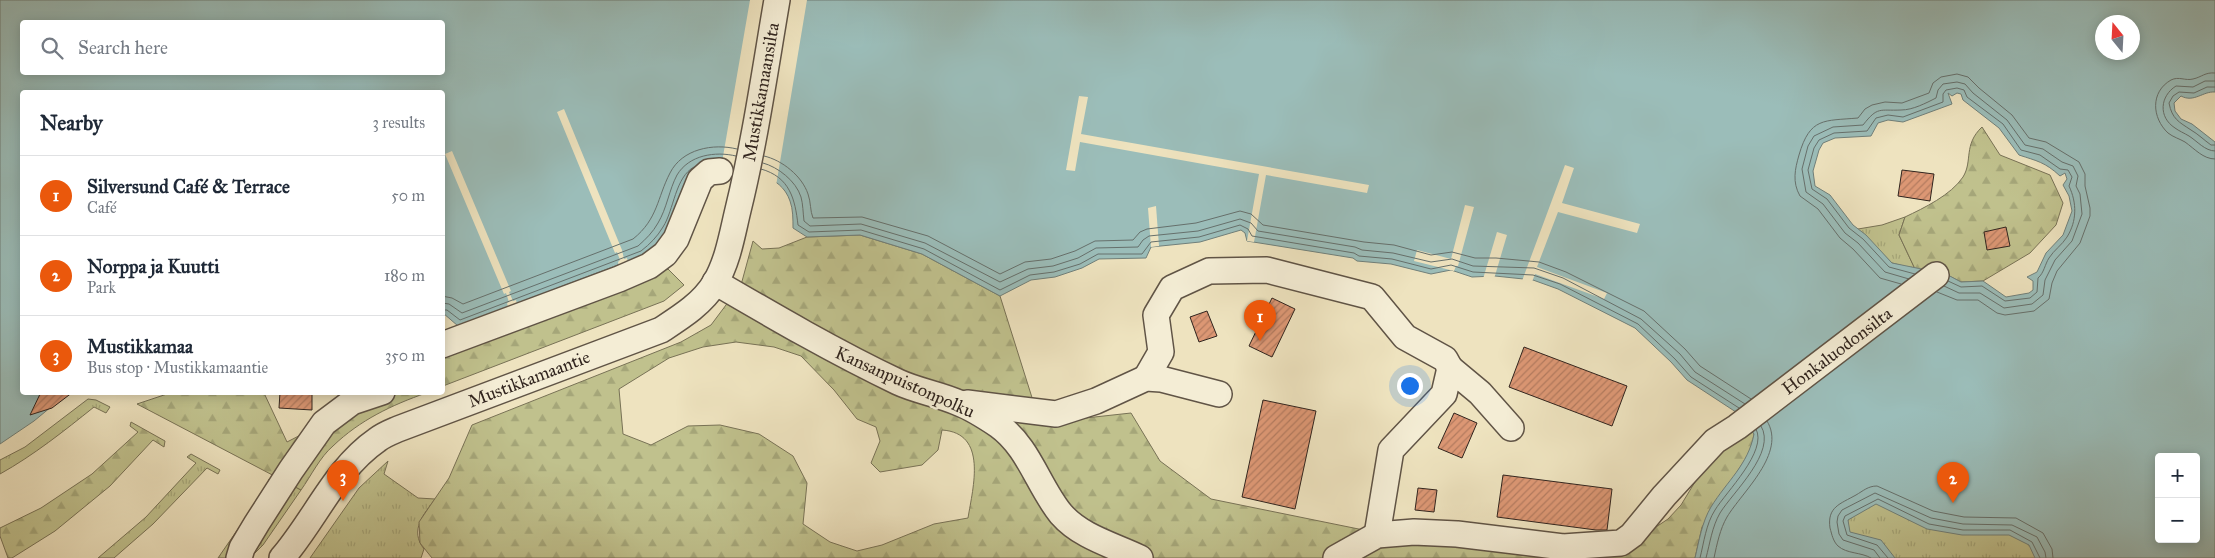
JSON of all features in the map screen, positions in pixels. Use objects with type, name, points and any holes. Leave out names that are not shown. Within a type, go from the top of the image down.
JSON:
[{"type":"street","name":"Mustikkamaansilta","points":[[744,184],[777,0]]},
{"type":"street","points":[[445,344],[649,266],[665,254],[676,239],[700,180],[709,172],[720,171]]},
{"type":"street","name":"Mustikkamaantie","points":[[282,558],[353,462],[377,440],[398,429],[661,330],[682,317],[697,304],[715,282],[729,247],[744,184]]},
{"type":"street","points":[[1146,378],[1161,352],[1156,315],[1172,288],[1209,271],[1267,270],[1372,297],[1405,338],[1445,358],[1450,368],[1480,393],[1511,428]]},
{"type":"street","name":"Honkaluodonsilta","points":[[1377,535],[1414,532],[1457,534],[1563,547],[1621,543],[1632,535],[1714,441],[1737,427],[1936,275]]},
{"type":"street","name":"Kansanpuistonpolku","points":[[715,282],[833,350],[901,384],[960,403],[998,426],[1012,437],[1055,505],[1073,526],[1086,535],[1140,558]]},
{"type":"street","points":[[1336,558],[1377,535],[1391,450],[1444,394],[1450,368]]},
{"type":"street","points":[[960,403],[977,402],[1056,414],[1096,401],[1146,378],[1161,379],[1219,394]]},
{"type":"street","points":[[239,558],[242,548],[257,523],[324,423],[352,402],[373,395]]},
{"type":"green space","points":[[1982,127],[2000,155],[2050,175],[2063,203],[2056,225],[2030,253],[1983,281],[1961,282],[1945,274],[1915,269],[1899,235],[1905,217],[1937,200],[1958,184],[1968,165],[1972,140]]},
{"type":"green space","points":[[1905,217],[1899,235],[1915,269],[1892,263],[1858,229],[1882,225]]},
{"type":"green space","points":[[860,235],[922,254],[1000,296],[1040,423],[1131,413],[1160,461],[1211,499],[1393,536],[1620,551],[1668,519],[1681,505],[1715,449],[1749,426],[1754,434],[1751,450],[1702,527],[1695,558],[432,558],[420,543],[419,522],[449,478],[472,425],[681,342],[711,325],[741,285],[753,241],[762,249],[779,248],[807,237]],"holes":[[[736,342],[774,347],[801,356],[834,390],[857,419],[876,427],[880,441],[871,463],[880,472],[922,465],[938,450],[942,430],[957,433],[966,441],[972,451],[974,464],[973,492],[968,518],[934,524],[882,545],[857,551],[830,542],[803,524],[807,483],[793,456],[759,434],[720,425],[688,426],[651,445],[623,434],[619,389],[669,358],[703,347]]]},
{"type":"green space","points":[[668,269],[684,285],[664,301],[445,385],[445,350]]},
{"type":"green space","points":[[164,395],[265,395],[287,442],[349,410],[344,395],[421,395],[377,414],[354,428],[328,450],[301,490],[137,404]]},
{"type":"green space","points":[[88,399],[96,400],[110,407],[106,413],[94,407],[37,451],[0,474],[0,460],[25,447]]},
{"type":"green space","points":[[131,422],[165,441],[164,447],[153,440],[110,486],[55,531],[12,558],[8,558],[0,536],[0,528],[41,508],[92,474],[138,432],[130,426]]},
{"type":"green space","points":[[191,454],[220,470],[218,474],[207,468],[153,524],[114,558],[98,558],[146,517],[196,463],[187,457]]},
{"type":"green space","points":[[388,461],[384,474],[418,498],[435,499],[423,516],[418,529],[420,542],[424,549],[421,558],[310,558],[359,488]]},
{"type":"green space","points":[[269,479],[272,482],[230,558],[218,558],[267,487]]},
{"type":"green space","points":[[286,482],[301,490],[263,545],[253,555],[248,554]]},
{"type":"green space","points":[[1834,483],[2104,558],[1833,558]]},
{"type":"water","points":[[0,0],[2215,0],[2215,92],[2206,93],[2194,98],[2181,96],[2174,103],[2175,111],[2181,119],[2192,124],[2215,142],[2215,558],[2035,558],[2029,545],[2009,535],[1962,535],[1927,529],[1876,504],[1848,520],[1850,532],[1881,540],[1895,558],[1695,558],[1705,519],[1717,498],[1742,464],[1754,434],[1742,416],[1687,380],[1635,328],[1558,289],[1533,280],[1495,276],[1472,277],[1451,270],[1431,274],[1391,264],[1357,261],[1353,258],[1247,241],[1245,233],[1241,230],[1200,242],[1151,247],[1146,258],[1099,259],[1082,268],[1055,277],[1031,280],[1000,296],[922,254],[860,235],[807,237],[793,228],[791,204],[786,192],[779,185],[763,175],[725,165],[657,244],[644,255],[458,326],[445,315],[445,90],[20,90],[20,395],[66,395],[34,421],[0,444]],"holes":[[[1948,93],[1952,96],[1957,93],[1961,94],[1963,100],[1999,128],[2019,155],[2045,165],[2060,176],[2065,173],[2067,179],[2063,185],[2069,196],[2072,211],[2063,235],[2046,253],[2037,272],[2027,277],[2033,281],[2033,290],[2029,293],[2006,297],[1983,281],[1961,282],[1946,274],[1892,263],[1866,235],[1853,225],[1830,195],[1815,186],[1813,171],[1823,143],[1835,138],[1871,136],[1878,123],[1888,120],[1903,122],[1952,104]]]},
{"type":"pier","points":[[750,0],[807,0],[776,186],[767,179],[721,168]]},
{"type":"pier","points":[[1079,96],[1088,97],[1081,134],[1369,185],[1367,193],[1266,175],[1254,242],[1247,241],[1259,174],[1080,142],[1075,171],[1066,170]]},
{"type":"pier","points":[[564,109],[624,259],[627,258],[628,263],[619,266],[618,262],[620,260],[617,252],[615,253],[557,112]]},
{"type":"pier","points":[[452,151],[511,291],[509,292],[513,301],[516,300],[517,304],[508,307],[507,303],[509,302],[506,293],[504,294],[445,154]]},
{"type":"pier","points":[[1565,165],[1574,168],[1562,203],[1640,224],[1637,233],[1558,212],[1537,267],[1607,293],[1604,299],[1535,274],[1532,282],[1522,281]]},
{"type":"pier","points":[[1465,205],[1474,207],[1458,266],[1456,266],[1454,271],[1414,261],[1417,250],[1451,259]]},
{"type":"pier","points":[[1156,206],[1159,246],[1151,247],[1148,208]]},
{"type":"pier","points":[[1497,232],[1507,235],[1494,279],[1483,279]]},
{"type":"building","points":[[1902,170],[1934,174],[1930,201],[1898,196]]},
{"type":"building","points":[[2006,227],[2010,246],[1987,250],[1984,232]]},
{"type":"building","points":[[1272,298],[1295,309],[1272,357],[1249,346]]},
{"type":"building","points":[[1207,311],[1217,336],[1199,342],[1190,317]]},
{"type":"building","points":[[1524,347],[1627,386],[1612,426],[1509,387]]},
{"type":"building","points":[[40,395],[69,395],[52,408],[30,415]]},
{"type":"building","points":[[280,395],[312,395],[312,410],[279,408]]},
{"type":"building","points":[[1263,400],[1316,411],[1295,509],[1242,497]]},
{"type":"building","points":[[1454,413],[1477,423],[1462,458],[1438,448]]},
{"type":"building","points":[[1503,475],[1612,489],[1607,530],[1497,517]]},
{"type":"building","points":[[1418,488],[1437,490],[1434,512],[1415,510]]},
{"type":"place","name":"Silversund Café & Terrace","points":[[1260,341]]},
{"type":"place","name":"Mustikkamaa","points":[[343,501]]},
{"type":"place","name":"Norppa ja Kuutti","points":[[1953,503]]}]
